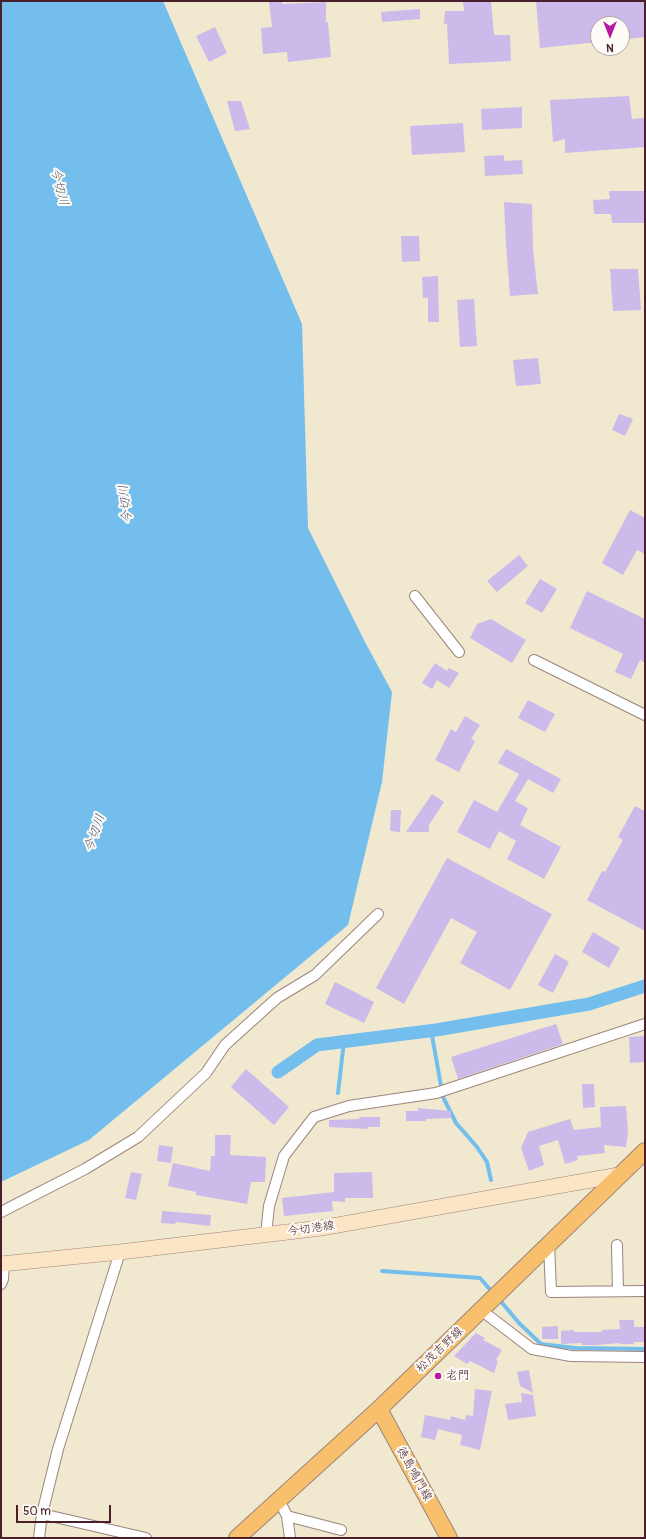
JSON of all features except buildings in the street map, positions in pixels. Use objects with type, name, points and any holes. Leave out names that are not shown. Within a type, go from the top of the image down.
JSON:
[{"type":"main road","points":[[619,1175],[645,1151]]},
{"type":"main road","name":"松茂吉野線","points":[[237,1538],[379,1409],[619,1175],[645,1168]]},
{"type":"main road","name":"今切港線","points":[[2,1263],[120,1252],[321,1228],[619,1175]]},
{"type":"main road","name":"徳島鳴門線","points":[[379,1409],[449,1538]]},
{"type":"street","points":[[415,596],[460,652]]},
{"type":"street","points":[[534,660],[645,715]]},
{"type":"street","points":[[1,1212],[86,1169],[138,1137],[206,1072],[225,1045],[277,998],[315,975],[378,914]]},
{"type":"street","points":[[266,1235],[269,1206],[284,1156],[314,1117],[348,1106],[436,1094],[645,1024]]},
{"type":"street","points":[[549,1244],[551,1292],[645,1291]]},
{"type":"street","points":[[617,1246],[618,1291]]},
{"type":"street","points":[[39,1538],[42,1514],[58,1449],[120,1252]]},
{"type":"street","points":[[1,1284],[3,1279],[2,1263]]},
{"type":"street","points":[[481,1310],[532,1349],[571,1356],[645,1357]]},
{"type":"street","points":[[279,1500],[287,1516],[290,1538]]},
{"type":"street","points":[[42,1514],[146,1538]]},
{"type":"street","points":[[287,1516],[342,1530]]},
{"type":"water","name":"今切川","points":[[1,1],[163,1],[302,324],[308,528],[365,642],[392,692],[382,782],[348,925],[89,1140],[1,1182]]},
{"type":"waterway","points":[[278,1072],[317,1045],[436,1030],[589,1004],[645,986]]},
{"type":"waterway","points":[[431,1030],[443,1097],[456,1123],[477,1147],[487,1162],[491,1180]]},
{"type":"waterway","points":[[338,1093],[344,1041]]},
{"type":"waterway","points":[[382,1271],[480,1278],[493,1293]]},
{"type":"waterway","points":[[498,1298],[519,1323],[541,1344],[575,1348],[645,1349]]},
{"type":"place","name":"老門","points":[[438,1376]]}]
